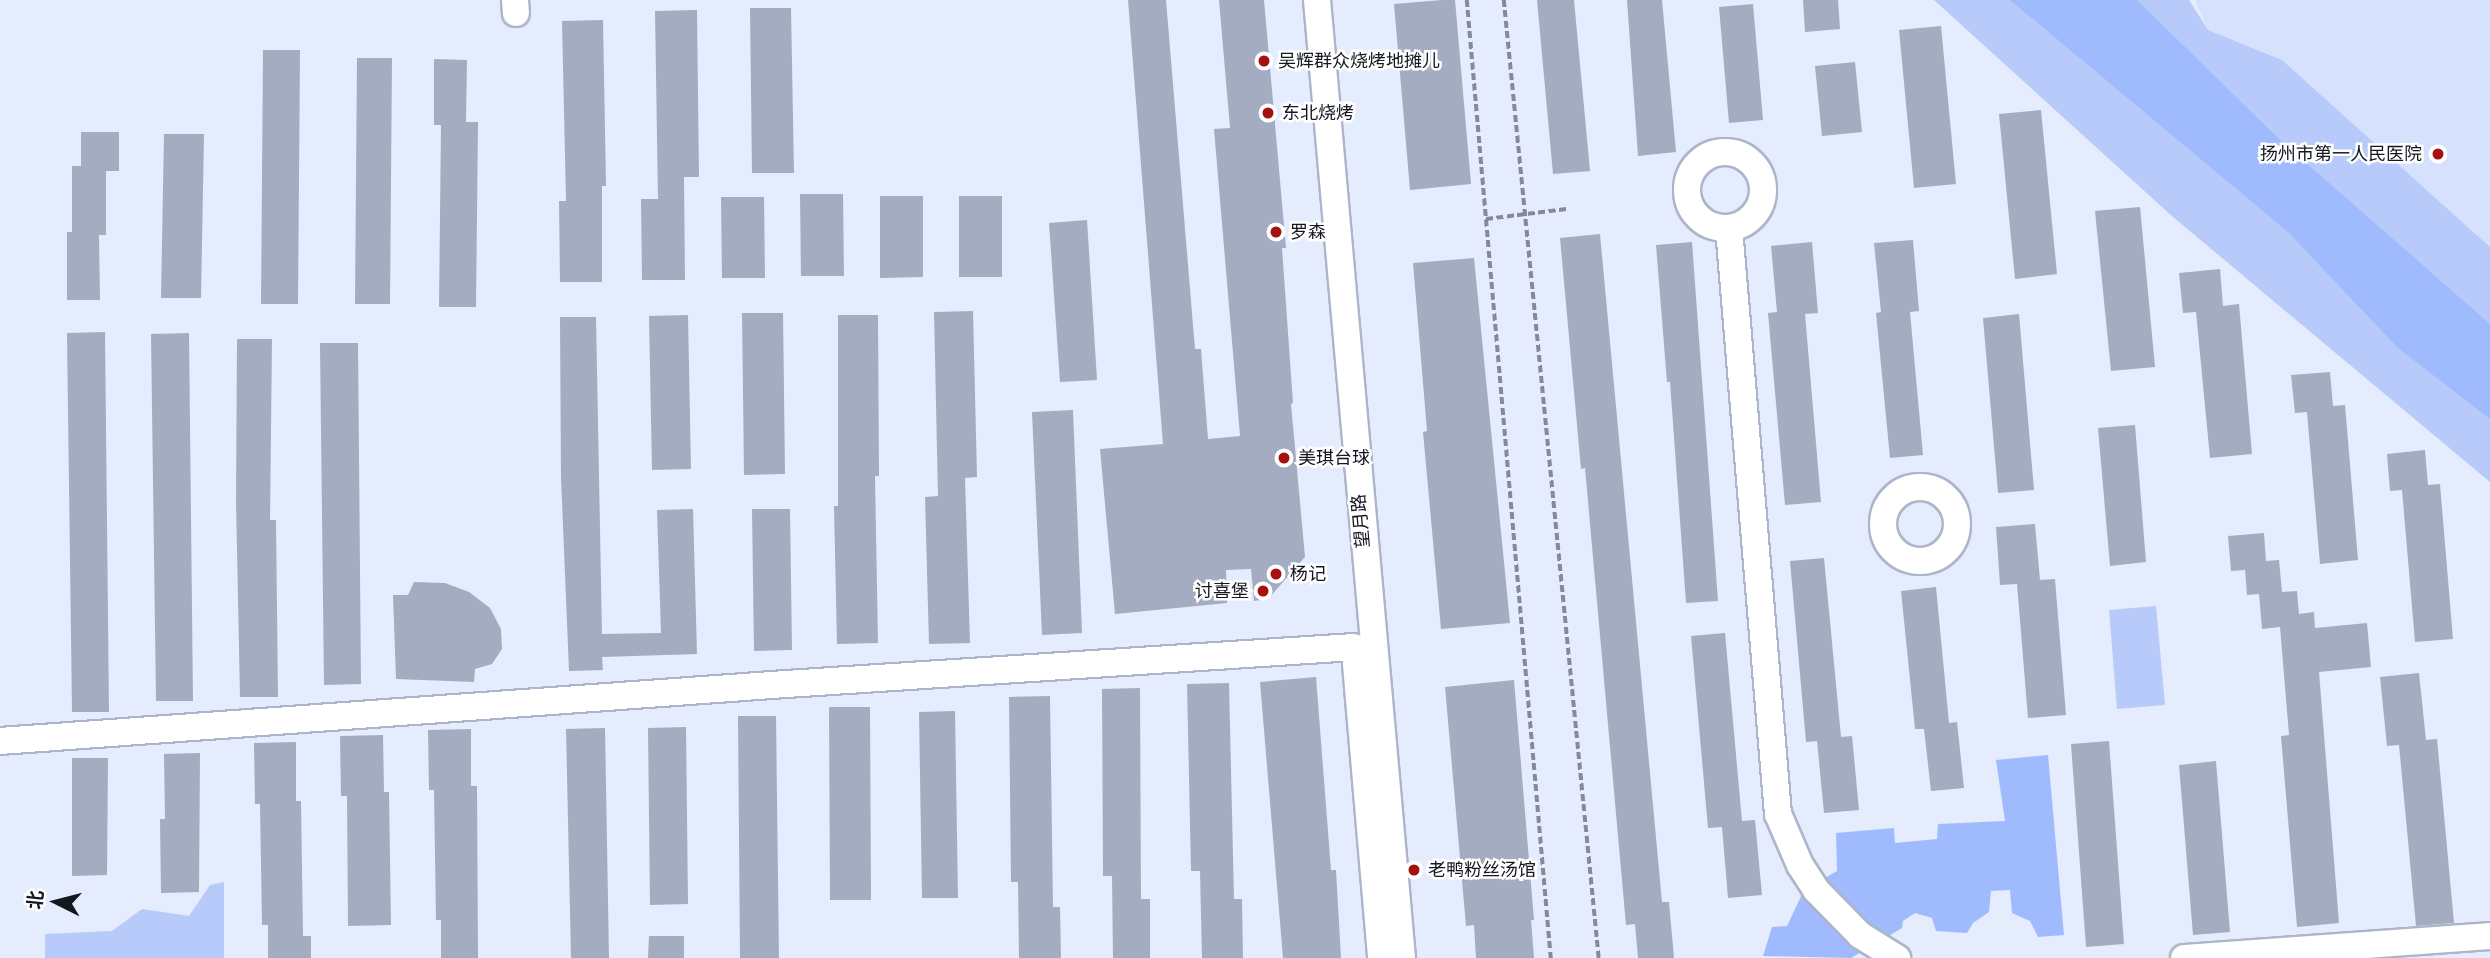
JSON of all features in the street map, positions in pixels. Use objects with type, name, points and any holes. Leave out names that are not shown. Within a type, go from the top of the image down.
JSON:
[{"type":"street","name":"望月路","points":[[1299,0],[1381,958]]},
{"type":"street","name":"望月路","points":[[1317,0],[1402,958]]},
{"type":"street","points":[[1729,228],[1778,814],[1800,864],[1835,912],[1892,956]]},
{"type":"street","points":[[0,741],[757,686],[1354,647]]},
{"type":"street","points":[[2185,958],[2490,936]]},
{"type":"path","points":[[1467,0],[1551,958]]},
{"type":"path","points":[[1504,0],[1599,958]]},
{"type":"path","points":[[1486,219],[1566,209]]},
{"type":"shaded area","points":[[1934,0],[2189,0],[2208,30],[2282,60],[2490,247],[2490,482],[2173,217]]},
{"type":"shaded area","points":[[2010,0],[2137,0],[2279,139],[2490,324],[2490,419],[2398,348],[2288,232]]},
{"type":"shaded area","name":"扬州市第一人民医院","points":[[2195,0],[2490,0],[2490,247],[2282,60],[2208,30]]},
{"type":"shaded area","points":[[2156,606],[2165,705],[2117,709],[2109,610]]},
{"type":"shaded area","points":[[2048,755],[2064,935],[2038,937],[2030,921],[2012,913],[2010,890],[1991,891],[1989,912],[1973,923],[1967,933],[1936,931],[1932,918],[1915,913],[1903,921],[1902,928],[1851,958],[1763,956],[1772,927],[1787,926],[1804,890],[1837,871],[1836,833],[1894,828],[1895,843],[1937,839],[1938,824],[2005,821],[1996,760]]},
{"type":"shaded area","points":[[224,882],[224,958],[45,958],[45,934],[112,931],[142,909],[189,916],[210,885]]},
{"type":"building","points":[[1128,0],[1166,0],[1195,349],[1201,349],[1208,439],[1240,436],[1214,129],[1230,128],[1219,0],[1264,0],[1286,248],[1282,248],[1291,404],[1305,557],[1268,599],[1254,601],[1251,569],[1226,570],[1227,603],[1115,614],[1100,449],[1163,444]]},
{"type":"building","points":[[1455,0],[1471,184],[1410,190],[1394,4]]},
{"type":"building","points":[[1537,0],[1574,0],[1590,171],[1553,174]]},
{"type":"building","points":[[1627,0],[1662,0],[1676,152],[1638,156]]},
{"type":"building","points":[[1803,0],[1838,0],[1840,29],[1805,32]]},
{"type":"building","points":[[1753,4],[1763,120],[1729,123],[1719,7]]},
{"type":"building","points":[[750,8],[791,8],[794,173],[752,173]]},
{"type":"building","points":[[697,10],[699,177],[684,177],[685,280],[642,280],[641,199],[658,199],[655,11]]},
{"type":"building","points":[[603,20],[606,186],[602,186],[602,282],[560,282],[559,201],[566,201],[562,21]]},
{"type":"building","points":[[1941,26],[1956,184],[1914,188],[1899,30]]},
{"type":"building","points":[[263,50],[300,50],[298,304],[261,304]]},
{"type":"building","points":[[357,58],[392,58],[390,304],[355,304]]},
{"type":"building","points":[[434,59],[467,60],[466,122],[478,122],[476,307],[439,307],[441,125],[434,125]]},
{"type":"building","points":[[1855,62],[1862,132],[1822,136],[1815,66]]},
{"type":"building","points":[[2041,110],[2057,274],[2015,279],[1999,114]]},
{"type":"building","points":[[81,132],[119,132],[119,171],[106,171],[106,235],[99,235],[100,300],[67,300],[67,232],[72,232],[72,166],[81,166]]},
{"type":"building","points":[[164,134],[204,134],[201,298],[161,298]]},
{"type":"building","points":[[800,194],[843,194],[844,276],[801,276]]},
{"type":"building","points":[[880,196],[923,196],[923,277],[880,278]]},
{"type":"building","points":[[959,196],[1002,196],[1002,277],[959,277]]},
{"type":"building","points":[[721,197],[764,197],[765,278],[722,278]]},
{"type":"building","points":[[2140,207],[2155,367],[2111,371],[2095,211]]},
{"type":"building","points":[[1087,220],[1097,380],[1060,382],[1049,223]]},
{"type":"building","points":[[1600,234],[1662,902],[1669,902],[1674,958],[1638,958],[1635,924],[1626,925],[1585,468],[1581,469],[1560,238]]},
{"type":"building","points":[[1913,240],[1919,311],[1910,312],[1923,455],[1890,458],[1876,313],[1881,312],[1874,243]]},
{"type":"building","points":[[1692,242],[1718,601],[1686,603],[1670,382],[1667,382],[1656,245]]},
{"type":"building","points":[[1812,242],[1818,313],[1805,314],[1821,502],[1785,505],[1768,313],[1777,312],[1771,246]]},
{"type":"building","points":[[1474,258],[1510,623],[1441,629],[1423,432],[1427,431],[1413,263]]},
{"type":"building","points":[[2220,269],[2223,306],[2239,304],[2252,454],[2210,458],[2196,312],[2183,313],[2179,273]]},
{"type":"building","points":[[973,311],[977,477],[965,478],[970,643],[929,644],[925,497],[938,496],[934,312]]},
{"type":"building","points":[[742,313],[783,313],[785,474],[744,475]]},
{"type":"building","points":[[2019,314],[2034,490],[1998,493],[1983,318]]},
{"type":"building","points":[[688,315],[691,469],[652,470],[649,316]]},
{"type":"building","points":[[838,315],[878,315],[879,476],[875,476],[878,643],[837,644],[834,506],[838,506]]},
{"type":"building","points":[[560,317],[596,317],[602,634],[661,633],[657,510],[693,509],[697,654],[602,657],[603,670],[569,671],[561,478]]},
{"type":"building","points":[[105,332],[109,712],[72,712],[67,333]]},
{"type":"building","points":[[189,333],[193,701],[156,701],[151,334]]},
{"type":"building","points":[[237,339],[272,339],[270,520],[276,520],[278,697],[240,697],[236,501]]},
{"type":"building","points":[[320,343],[358,343],[361,684],[324,685]]},
{"type":"building","points":[[2330,372],[2333,406],[2345,405],[2358,560],[2320,564],[2307,412],[2295,413],[2291,375]]},
{"type":"building","points":[[1073,410],[1082,633],[1042,635],[1032,412]]},
{"type":"building","points":[[2135,425],[2146,562],[2110,566],[2098,428]]},
{"type":"building","points":[[2425,450],[2428,485],[2440,484],[2453,639],[2415,642],[2402,490],[2390,491],[2387,454]]},
{"type":"building","points":[[752,509],[790,509],[792,650],[754,651]]},
{"type":"building","points":[[2035,524],[2040,580],[2055,579],[2066,715],[2028,718],[2017,584],[2000,585],[1996,527]]},
{"type":"building","points":[[2264,533],[2266,561],[2279,560],[2282,592],[2297,591],[2299,614],[2314,612],[2315,628],[2367,623],[2371,667],[2319,672],[2339,923],[2297,927],[2281,736],[2289,735],[2280,627],[2262,629],[2259,594],[2247,595],[2245,570],[2231,571],[2228,536]]},
{"type":"building","points":[[1824,558],[1841,737],[1852,736],[1859,810],[1824,813],[1817,741],[1806,742],[1790,561]]},
{"type":"building","points":[[414,582],[445,583],[469,592],[490,608],[501,629],[502,649],[492,664],[475,669],[474,682],[396,679],[393,595],[408,595]]},
{"type":"building","points":[[1936,587],[1949,723],[1957,722],[1964,788],[1931,791],[1924,729],[1915,729],[1901,591]]},
{"type":"building","points":[[1725,633],[1742,821],[1755,820],[1762,895],[1728,898],[1722,827],[1708,828],[1691,636]]},
{"type":"building","points":[[2419,673],[2426,740],[2437,739],[2454,923],[2416,926],[2399,745],[2387,746],[2380,677]]},
{"type":"building","points":[[1316,677],[1331,870],[1336,870],[1341,958],[1283,958],[1260,682]]},
{"type":"building","points":[[1514,680],[1534,920],[1531,920],[1534,958],[1476,958],[1474,925],[1466,926],[1445,687]]},
{"type":"building","points":[[1229,683],[1234,899],[1242,899],[1243,958],[1202,958],[1200,871],[1191,871],[1187,684]]},
{"type":"building","points":[[1140,688],[1141,899],[1150,899],[1150,958],[1113,958],[1112,876],[1103,876],[1102,689]]},
{"type":"building","points":[[1050,696],[1053,907],[1060,907],[1061,958],[1019,958],[1018,882],[1011,882],[1009,697]]},
{"type":"building","points":[[829,707],[870,707],[871,900],[830,900]]},
{"type":"building","points":[[955,711],[958,898],[922,898],[919,712]]},
{"type":"building","points":[[738,716],[776,716],[779,958],[740,958]]},
{"type":"building","points":[[686,727],[688,904],[650,905],[648,728]]},
{"type":"building","points":[[605,728],[609,958],[571,958],[566,729]]},
{"type":"building","points":[[471,729],[471,786],[477,786],[478,958],[441,958],[441,920],[436,920],[434,790],[429,790],[428,730]]},
{"type":"building","points":[[383,735],[384,792],[389,792],[391,925],[348,926],[347,796],[341,796],[340,736]]},
{"type":"building","points":[[2109,741],[2124,944],[2086,947],[2071,744]]},
{"type":"building","points":[[296,742],[296,801],[301,801],[303,936],[311,936],[311,958],[268,958],[268,925],[262,925],[260,804],[255,804],[254,743]]},
{"type":"building","points":[[200,753],[199,892],[161,893],[160,819],[165,819],[164,754]]},
{"type":"building","points":[[72,758],[108,758],[107,875],[72,876]]},
{"type":"building","points":[[2216,761],[2230,932],[2193,935],[2179,765]]},
{"type":"building","points":[[649,936],[684,936],[684,958],[648,958]]},
{"type":"place","name":"吴辉群众烧烤地摊儿","points":[[1264,61]]},
{"type":"place","name":"东北烧烤","points":[[1268,113]]},
{"type":"place","name":"扬州市第一人民医院","points":[[2438,154]]},
{"type":"place","name":"罗森","points":[[1276,232]]},
{"type":"place","name":"美琪台球","points":[[1284,458]]},
{"type":"place","name":"杨记","points":[[1276,574]]},
{"type":"place","name":"讨喜堡","points":[[1263,591]]},
{"type":"place","name":"老鸭粉丝汤馆","points":[[1414,870]]}]
